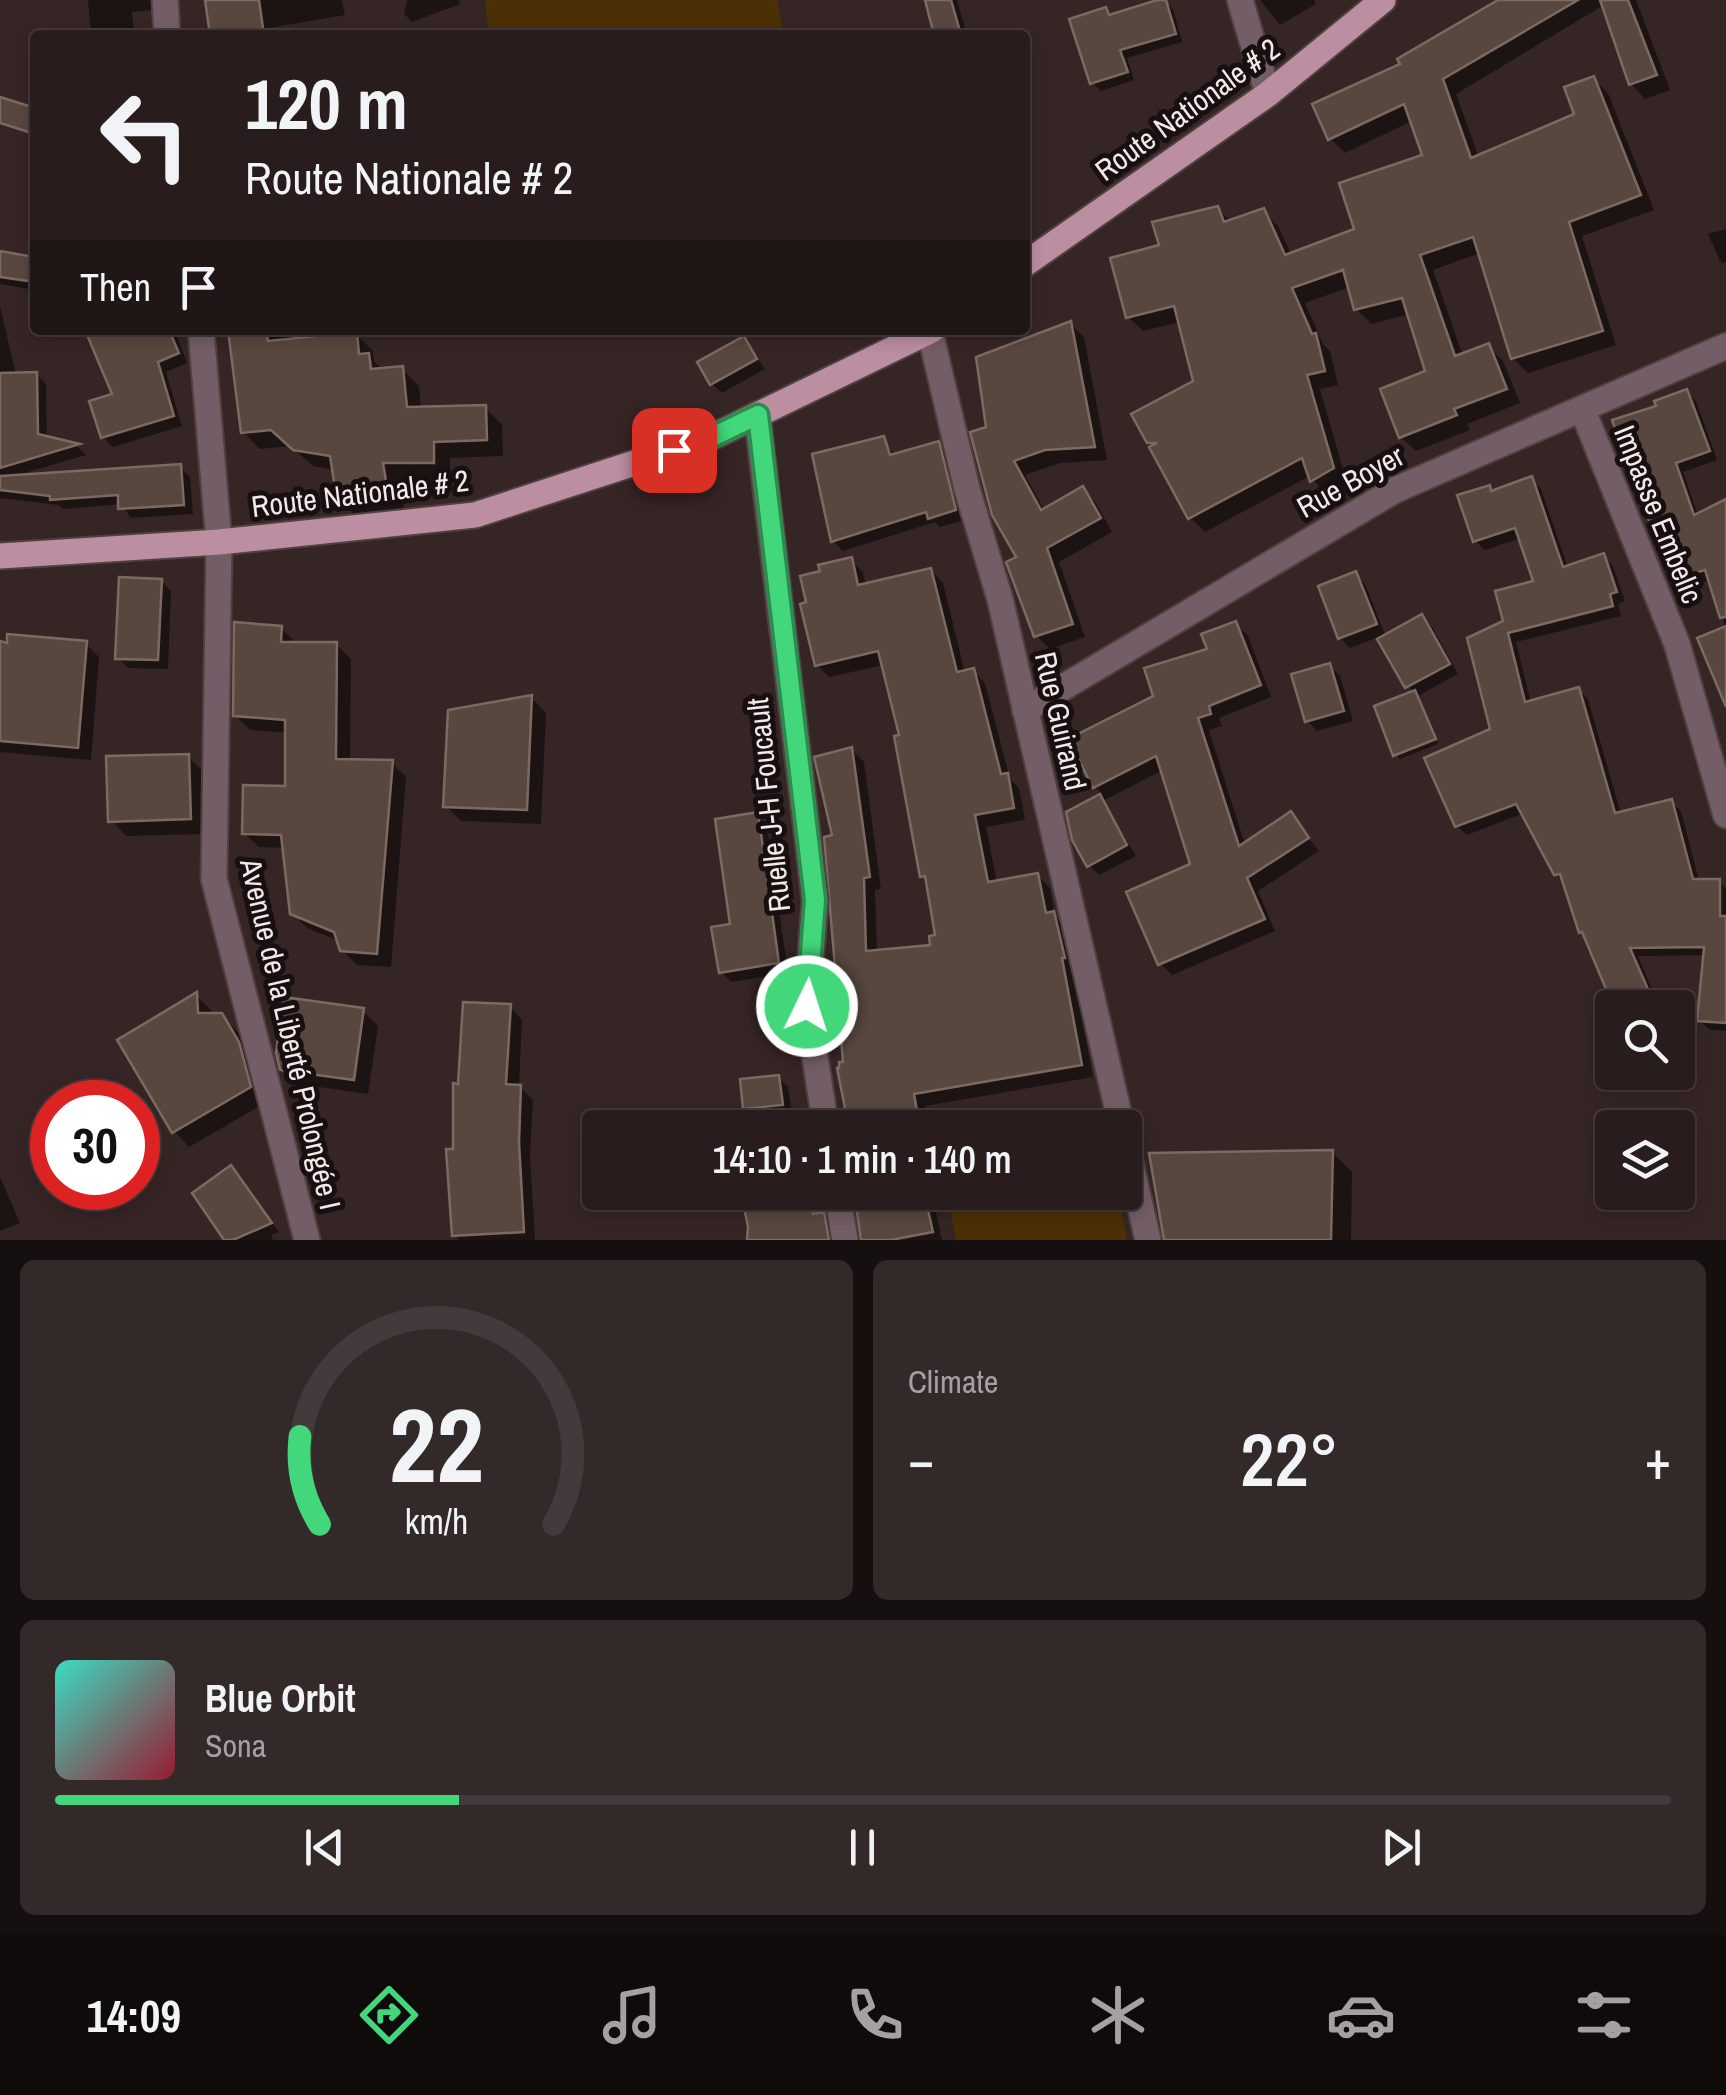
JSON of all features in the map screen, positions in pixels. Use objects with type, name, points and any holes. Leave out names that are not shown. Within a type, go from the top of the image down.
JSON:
[{"type":"main road","name":"Route Nationale # 2","points":[[1030,261],[1268,94],[1382,0]]},
{"type":"main road","name":"Route Nationale # 2","points":[[0,556],[218,542],[475,514],[708,439],[923,335]]},
{"type":"street","points":[[164,0],[167,30]]},
{"type":"street","points":[[1240,0],[1268,94]]},
{"type":"street","name":"Avenue de la Liberté Prolongée I","points":[[202,335],[218,542],[214,878],[307,1240]]},
{"type":"street","name":"Rue Guirand","points":[[932,335],[967,489],[1000,599],[1118,1110]]},
{"type":"street","name":"Rue Boyer","points":[[1025,710],[1395,490],[1726,346]]},
{"type":"street","name":"Impasse Embelic","points":[[1583,410],[1676,644],[1726,815]]},
{"type":"street","name":"Ruelle J-H Foucault","points":[[758,415],[815,900],[807,1006],[823,1110]]},
{"type":"street","points":[[840,1210],[846,1240]]},
{"type":"street","points":[[1141,1210],[1148,1240]]},
{"type":"shaded area","points":[[485,0],[777,0],[783,30],[488,30]]},
{"type":"shaded area","points":[[950,1210],[1121,1210],[1127,1240],[956,1240]]},
{"type":"building","points":[[205,0],[259,0],[263,30],[209,30]]},
{"type":"building","points":[[925,0],[951,0],[960,30],[933,30]]},
{"type":"building","points":[[1166,0],[1176,34],[1120,50],[1128,72],[1090,84],[1069,19],[1106,7],[1109,15]]},
{"type":"building","points":[[1498,0],[1578,0],[1443,79],[1471,158],[1574,114],[1564,87],[1594,76],[1641,195],[1569,222],[1603,331],[1511,359],[1473,237],[1420,255],[1455,356],[1489,343],[1507,389],[1454,409],[1457,415],[1399,438],[1380,389],[1425,371],[1402,298],[1354,310],[1343,270],[1292,288],[1312,334],[1316,333],[1325,371],[1307,375],[1334,468],[1310,482],[1302,458],[1188,519],[1149,447],[1157,443],[1147,443],[1131,414],[1193,381],[1174,306],[1126,318],[1110,258],[1159,245],[1152,222],[1218,206],[1224,222],[1264,208],[1285,255],[1354,229],[1339,183],[1422,155],[1404,104],[1328,140],[1312,104],[1400,64],[1397,59]]},
{"type":"building","points":[[1600,0],[1628,0],[1657,75],[1629,85]]},
{"type":"building","points":[[0,97],[30,106],[30,132],[0,123]]},
{"type":"building","points":[[0,251],[30,256],[30,281],[0,277]]},
{"type":"building","points":[[1071,321],[1095,447],[1045,450],[1014,461],[1041,510],[1083,486],[1101,518],[1047,548],[1073,624],[1034,637],[1006,562],[1016,557],[992,515],[970,432],[986,427],[976,357]]},
{"type":"building","points":[[87,335],[171,335],[179,353],[158,362],[174,416],[101,438],[89,401],[112,394]]},
{"type":"building","points":[[229,335],[267,335],[268,341],[357,335],[359,354],[369,353],[371,369],[403,366],[407,407],[486,405],[487,440],[434,442],[434,463],[383,463],[388,493],[337,501],[330,456],[293,450],[271,430],[241,433]]},
{"type":"building","points":[[744,336],[757,359],[710,385],[697,362]]},
{"type":"building","points":[[37,372],[38,434],[80,444],[0,468],[0,373]]},
{"type":"building","points":[[1687,389],[1710,451],[1676,463],[1694,515],[1726,499],[1726,617],[1720,618],[1705,570],[1682,577],[1664,518],[1650,523],[1612,420],[1656,406],[1654,401]]},
{"type":"building","points":[[884,436],[890,455],[939,441],[956,510],[928,519],[926,512],[831,542],[812,454]]},
{"type":"building","points":[[181,464],[184,505],[118,509],[118,495],[50,500],[50,496],[0,490],[0,476]]},
{"type":"building","points":[[1532,476],[1563,567],[1604,553],[1617,592],[1610,594],[1613,606],[1508,633],[1525,702],[1579,687],[1615,813],[1672,799],[1693,879],[1720,879],[1720,916],[1726,916],[1726,1023],[1697,1021],[1704,947],[1630,948],[1648,990],[1606,990],[1582,932],[1579,933],[1560,874],[1554,875],[1516,804],[1455,827],[1424,758],[1490,729],[1467,638],[1503,621],[1495,591],[1533,581],[1515,528],[1473,542],[1457,495],[1490,485],[1491,491]]},
{"type":"building","points":[[852,557],[858,585],[931,568],[957,672],[974,668],[1001,774],[1008,773],[1014,808],[975,815],[988,882],[1038,873],[1046,913],[1054,911],[1065,958],[1082,1065],[914,1094],[917,1110],[845,1110],[837,1068],[843,1062],[824,837],[832,835],[814,757],[852,747],[870,877],[864,878],[866,951],[930,945],[929,936],[935,935],[894,736],[899,735],[878,651],[815,666],[800,604],[806,602],[800,576],[820,571],[818,565]]},
{"type":"building","points":[[1356,571],[1377,624],[1338,639],[1318,586]]},
{"type":"building","points":[[119,577],[162,579],[158,660],[115,659]]},
{"type":"building","points":[[1422,614],[1450,664],[1405,688],[1377,639]]},
{"type":"building","points":[[1236,621],[1261,685],[1209,706],[1211,714],[1198,718],[1239,846],[1291,811],[1309,838],[1247,878],[1265,919],[1158,965],[1126,892],[1190,864],[1156,756],[1093,788],[1068,739],[1153,696],[1144,668],[1207,649],[1201,634]]},
{"type":"building","points":[[234,622],[282,626],[281,642],[337,642],[336,759],[393,760],[377,954],[340,951],[334,932],[290,914],[281,835],[242,834],[243,785],[285,786],[285,720],[233,716]]},
{"type":"building","points":[[1726,626],[1726,707],[1697,638]]},
{"type":"building","points":[[7,634],[87,641],[78,748],[0,741],[0,641],[7,643]]},
{"type":"building","points":[[1330,663],[1344,711],[1305,722],[1291,674]]},
{"type":"building","points":[[1415,690],[1436,739],[1393,756],[1374,706]]},
{"type":"building","points":[[532,695],[527,810],[443,807],[448,710]]},
{"type":"building","points":[[189,754],[191,819],[108,822],[106,756]]},
{"type":"building","points":[[1100,794],[1127,845],[1087,867],[1072,840],[1066,812]]},
{"type":"building","points":[[758,812],[779,963],[719,973],[711,927],[730,924],[715,819]]},
{"type":"building","points":[[197,992],[198,1013],[222,1013],[239,1042],[251,1087],[172,1133],[160,1113],[160,1080],[141,1080],[117,1040]]},
{"type":"building","points":[[284,997],[364,1008],[354,1080],[280,1070],[276,1053]]},
{"type":"building","points":[[463,1002],[511,1004],[506,1084],[521,1085],[519,1142],[524,1232],[452,1236],[446,1149],[453,1149],[453,1083],[458,1084]]},
{"type":"building","points":[[779,1075],[783,1105],[743,1109],[740,1079]]},
{"type":"building","points":[[1333,1150],[1331,1240],[1164,1240],[1149,1153]]},
{"type":"building","points":[[231,1165],[272,1223],[233,1240],[224,1240],[192,1193]]},
{"type":"building","points":[[745,1210],[812,1210],[813,1214],[824,1212],[829,1240],[747,1240]]},
{"type":"building","points":[[857,1210],[928,1210],[933,1232],[891,1240],[861,1240]]},
{"type":"route","points":[[674,450],[758,415],[815,900],[807,1006]]}]
